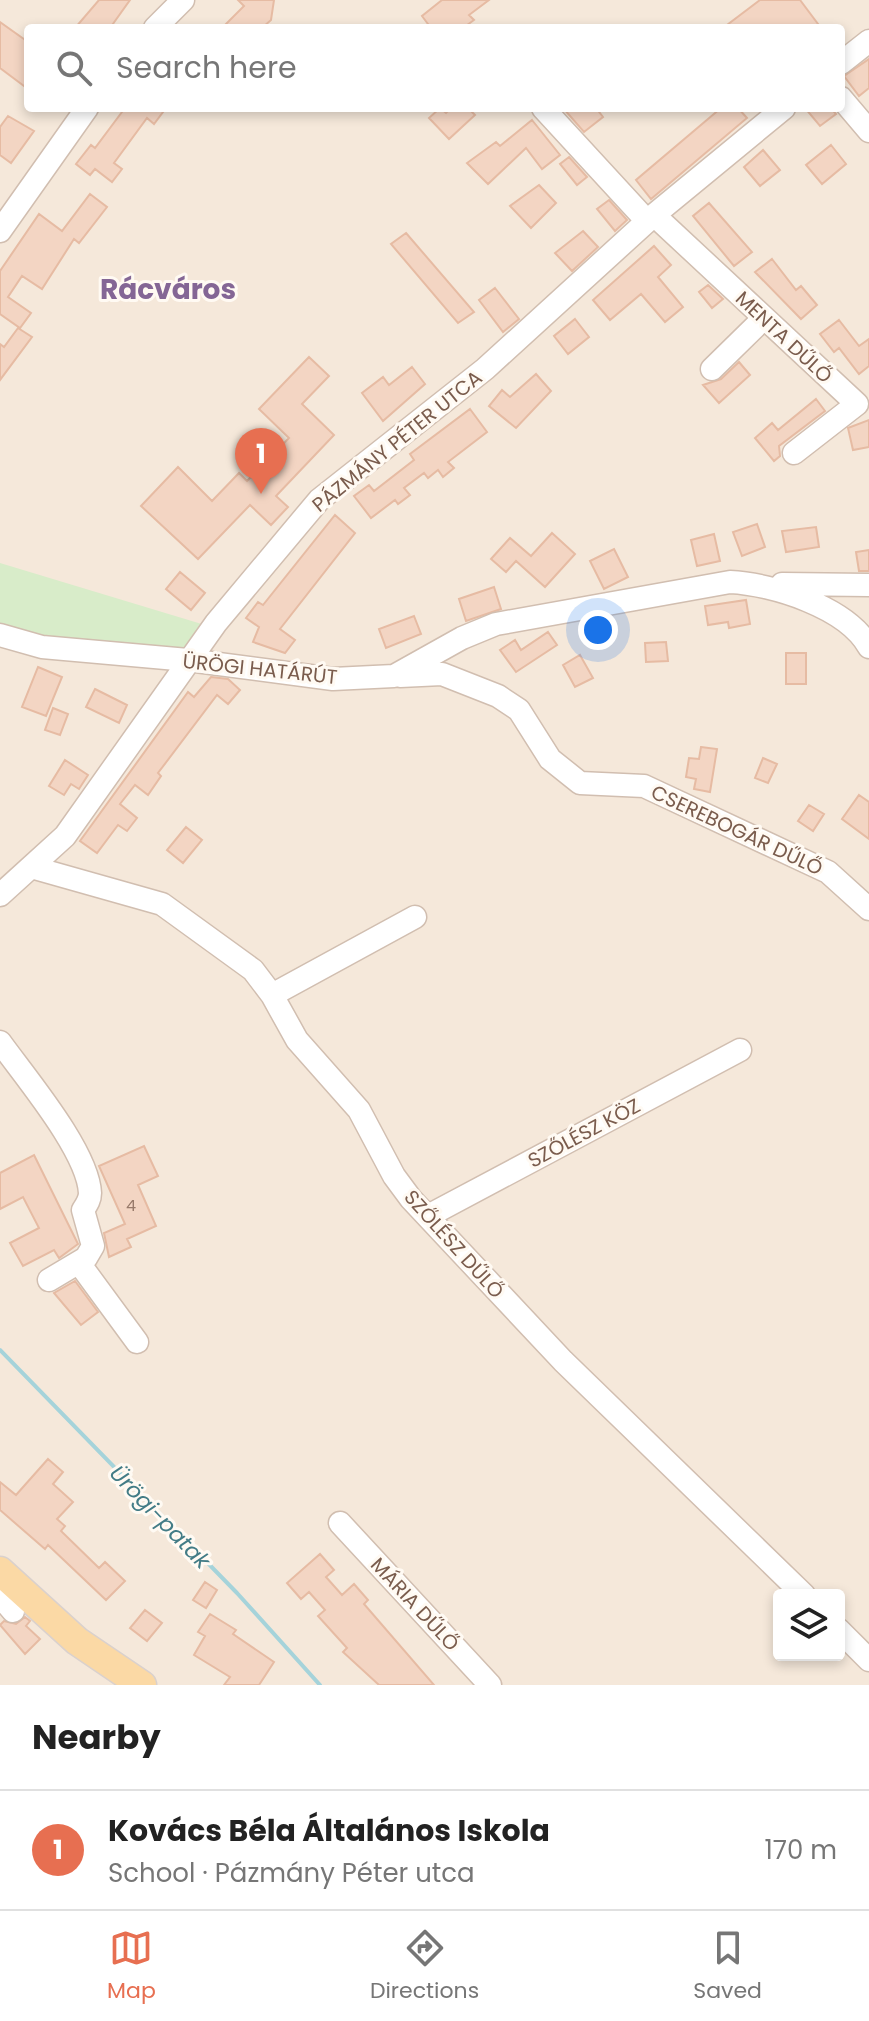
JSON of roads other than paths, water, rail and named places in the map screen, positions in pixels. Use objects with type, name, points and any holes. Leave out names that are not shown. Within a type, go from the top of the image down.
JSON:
[{"type":"main road","points":[[0,1571],[77,1641],[142,1685]]},
{"type":"street","points":[[159,24],[183,0]]},
{"type":"street","points":[[845,60],[869,41]]},
{"type":"street","points":[[845,103],[869,131]]},
{"type":"street","points":[[0,231],[84,112]]},
{"type":"street","name":"MENTA DŰLŐ","points":[[547,112],[650,218],[857,404],[794,453]]},
{"type":"street","name":"PÁZMÁNY PÉTER UTCA","points":[[0,895],[65,836],[188,660],[319,500],[485,369],[650,218],[779,112]]},
{"type":"street","points":[[712,369],[764,318]]},
{"type":"street","name":"ÜRÖGI HATÁRÚT","points":[[0,635],[42,647],[188,660],[333,679],[394,676],[462,638],[496,624],[730,582],[757,583],[800,596],[844,622],[869,647]]},
{"type":"street","points":[[757,583],[869,585]]},
{"type":"street","name":"CSEREBOGÁR DŰLŐ","points":[[394,676],[442,674],[498,696],[519,710],[550,759],[580,783],[644,786],[828,872],[869,909]]},
{"type":"street","name":"SZŐLÉSZ DŰLŐ","points":[[31,867],[162,904],[253,970],[272,995],[297,1040],[359,1110],[394,1176],[428,1216],[563,1361],[798,1589]]},
{"type":"street","points":[[272,995],[415,917]]},
{"type":"street","points":[[0,1042],[60,1123],[89,1184],[91,1197],[83,1210],[93,1246],[79,1263],[49,1280]]},
{"type":"street","name":"SZŐLÉSZ KÖZ","points":[[428,1216],[740,1050]]},
{"type":"street","points":[[79,1263],[137,1342]]},
{"type":"street","name":"MÁRIA DŰLŐ","points":[[340,1523],[490,1685]]},
{"type":"street","points":[[845,1636],[869,1660]]},
{"type":"waterway","name":"Ürögi-patak","points":[[0,1350],[237,1593],[320,1685]]},
{"type":"place","name":"Kovács Béla Általános Iskola","points":[[261,494]]},
{"type":"district","name":"Rácváros","points":[[168,289]]}]
